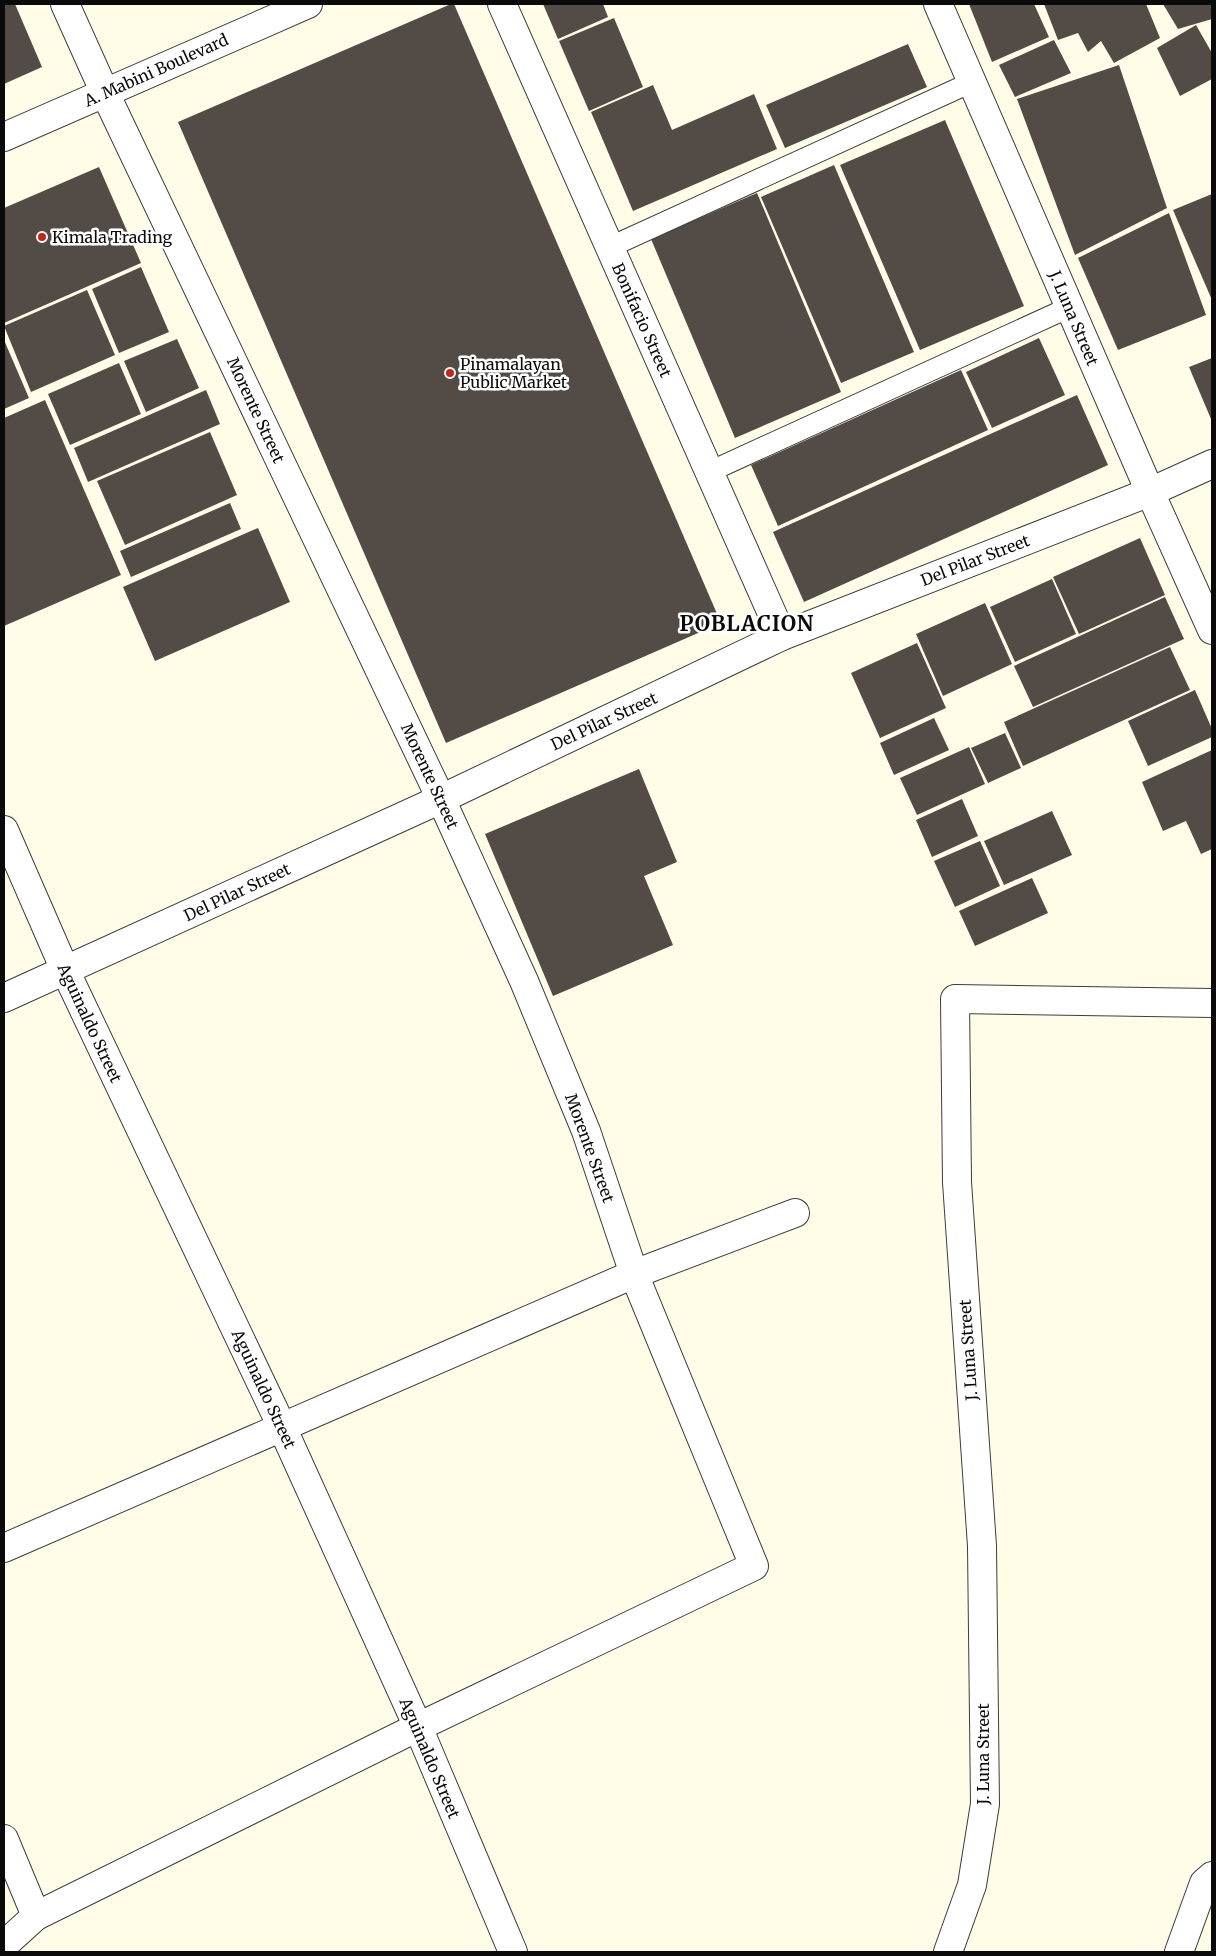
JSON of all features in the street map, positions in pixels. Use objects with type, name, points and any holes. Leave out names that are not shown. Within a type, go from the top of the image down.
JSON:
[{"type":"street","name":"Morente Street","points":[[65,4],[441,799],[524,981],[583,1123],[634,1274],[754,1566],[418,1727]]},
{"type":"street","name":"A. Mabini Boulevard","points":[[4,137],[308,4]]},
{"type":"street","name":"Bonifacio Street","points":[[502,4],[782,636]]},
{"type":"street","name":"J. Luna Street","points":[[938,4],[1212,630]]},
{"type":"street","name":"Del Pilar Street","points":[[4,998],[441,799],[782,636],[1150,492],[1212,464]]},
{"type":"street","name":"Aguinaldo Street","points":[[4,830],[65,970],[282,1427],[418,1727],[513,1952]]},
{"type":"street","name":"J. Luna Street","points":[[948,1952],[972,1885],[985,1804],[982,1546],[956,1182],[955,999],[1212,1003]]},
{"type":"street","points":[[4,1548],[634,1274],[795,1213]]},
{"type":"street","points":[[4,1945],[36,1916],[418,1727]]},
{"type":"street","points":[[4,1839],[36,1916]]},
{"type":"street","points":[[1179,1952],[1204,1883],[1212,1876]]},
{"type":"lane","points":[[610,247],[972,82]]},
{"type":"lane","points":[[709,472],[1070,307]]},
{"type":"building","points":[[4,4],[15,4],[42,67],[4,84]]},
{"type":"building","name":"Pinamalayan Public Market","points":[[454,4],[721,623],[446,743],[178,122]]},
{"type":"building","points":[[543,4],[603,4],[608,17],[558,39]]},
{"type":"building","points":[[969,4],[1034,4],[1049,37],[992,62]]},
{"type":"building","points":[[1044,4],[1146,4],[1160,38],[1114,63],[1101,41],[1088,52],[1078,33],[1058,40]]},
{"type":"building","points":[[1163,4],[1212,4],[1212,19],[1178,29]]},
{"type":"building","points":[[614,18],[643,87],[589,111],[559,41]]},
{"type":"building","points":[[1196,25],[1212,53],[1212,79],[1180,96],[1157,48]]},
{"type":"building","points":[[1054,40],[1071,73],[1015,97],[999,65]]},
{"type":"building","points":[[908,44],[927,87],[785,148],[766,105]]},
{"type":"building","points":[[1119,65],[1167,208],[1075,255],[1017,99]]},
{"type":"building","points":[[653,85],[672,130],[754,94],[777,149],[633,211],[591,112]]},
{"type":"building","points":[[945,120],[1024,306],[920,350],[840,165]]},
{"type":"building","points":[[834,165],[914,352],[841,383],[761,197]]},
{"type":"building","points":[[99,167],[141,263],[4,323],[4,208]]},
{"type":"building","points":[[757,193],[841,392],[735,438],[651,239]]},
{"type":"building","points":[[1212,194],[1212,300],[1173,210]]},
{"type":"building","points":[[1169,213],[1206,315],[1118,350],[1078,258]]},
{"type":"building","points":[[141,267],[169,332],[119,353],[92,289]]},
{"type":"building","points":[[87,290],[115,355],[31,392],[4,326]]},
{"type":"building","points":[[1039,338],[1065,395],[992,428],[966,372]]},
{"type":"building","points":[[177,339],[199,388],[146,412],[124,361]]},
{"type":"building","points":[[4,340],[29,398],[4,409]]},
{"type":"building","points":[[1212,358],[1212,418],[1211,419],[1189,367]]},
{"type":"building","points":[[119,363],[141,414],[70,445],[48,394]]},
{"type":"building","points":[[961,370],[988,430],[778,526],[751,465]]},
{"type":"building","points":[[206,390],[220,424],[88,482],[74,448]]},
{"type":"building","points":[[1077,395],[1108,465],[804,602],[773,532]]},
{"type":"building","points":[[45,400],[121,575],[4,626],[4,418]]},
{"type":"building","points":[[210,432],[237,495],[125,545],[97,481]]},
{"type":"building","points":[[230,503],[241,529],[131,577],[120,551]]},
{"type":"building","points":[[258,528],[290,602],[155,661],[123,587]]},
{"type":"building","points":[[1140,538],[1165,595],[1079,634],[1053,577]]},
{"type":"building","points":[[1052,579],[1076,634],[1015,662],[990,607]]},
{"type":"building","points":[[1165,597],[1184,639],[1033,707],[1014,666]]},
{"type":"building","points":[[985,603],[1012,664],[943,696],[916,634]]},
{"type":"building","points":[[917,643],[946,708],[880,738],[851,673]]},
{"type":"building","points":[[1170,647],[1190,690],[1023,766],[1004,722]]},
{"type":"building","points":[[1195,690],[1212,729],[1212,737],[1148,766],[1128,721]]},
{"type":"building","points":[[934,718],[949,750],[894,775],[880,743]]},
{"type":"building","points":[[1005,733],[1021,768],[988,783],[971,748]]},
{"type":"building","points":[[969,747],[985,784],[917,815],[900,778]]},
{"type":"building","points":[[1212,750],[1212,849],[1201,854],[1186,821],[1163,831],[1142,782]]},
{"type":"building","points":[[639,769],[677,862],[644,876],[673,945],[553,996],[485,834]]},
{"type":"building","points":[[962,799],[978,836],[932,857],[916,820]]},
{"type":"building","points":[[1052,811],[1072,855],[1004,885],[984,841]]},
{"type":"building","points":[[980,841],[1000,886],[955,907],[934,861]]},
{"type":"building","points":[[1032,878],[1048,913],[975,946],[959,911]]},
{"type":"place","name":"Kimala Trading","points":[[42,237]]},
{"type":"place","name":"Pinamalayan Public Market","points":[[450,373]]},
{"type":"district","name":"POBLACION","points":[[747,623]]}]
